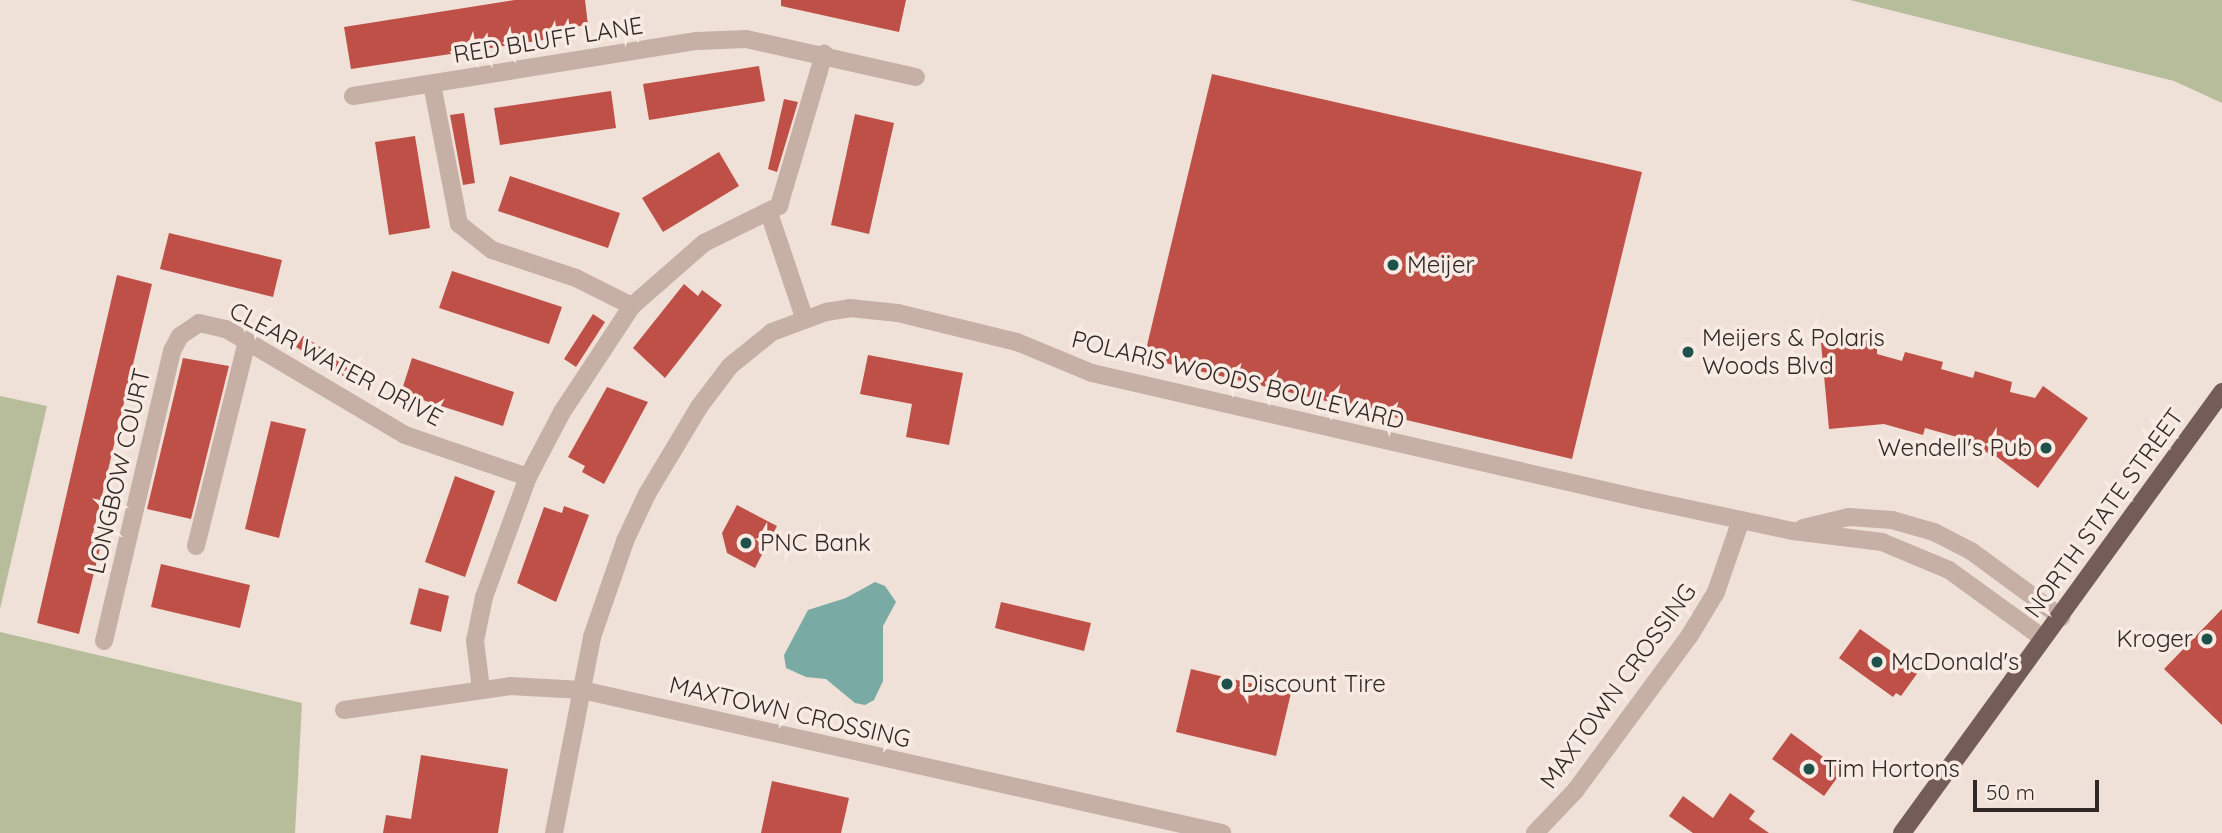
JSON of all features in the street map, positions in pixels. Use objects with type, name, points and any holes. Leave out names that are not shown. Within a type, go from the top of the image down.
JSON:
[{"type":"main road","name":"NORTH STATE STREET","points":[[1902,833],[2222,392]]},
{"type":"street","name":"RED BLUFF LANE","points":[[353,96],[697,41],[746,39],[824,54],[916,77]]},
{"type":"street","points":[[481,689],[475,641],[484,597],[528,477],[584,375],[632,306],[704,243],[779,206],[787,189],[824,54]]},
{"type":"street","points":[[432,84],[459,224],[492,250],[576,278],[632,306]]},
{"type":"street","points":[[769,213],[804,317]]},
{"type":"street","name":"POLARIS WOODS BOULEVARD","points":[[554,833],[582,690],[607,588],[631,529],[671,449],[730,366],[772,332],[804,317],[850,309],[898,313],[1017,342],[1092,373],[1741,520],[1793,531],[1882,542],[1908,550],[1949,570],[2043,638]]},
{"type":"street","name":"CLEAR WATER DRIVE","points":[[200,323],[219,326],[247,341],[405,435],[528,477]]},
{"type":"street","name":"LONGBOW COURT","points":[[104,641],[172,351],[180,336],[200,323]]},
{"type":"street","points":[[196,546],[247,341]]},
{"type":"street","name":"POLARIS WOODS BOULEVARD","points":[[1793,531],[1849,517],[1892,520],[1934,532],[1971,551],[2061,617]]},
{"type":"street","name":"MAXTOWN CROSSING","points":[[1535,833],[1575,791],[1690,635],[1716,592],[1741,520]]},
{"type":"street","name":"MAXTOWN CROSSING","points":[[344,710],[481,689],[541,685],[582,690],[1222,833]]},
{"type":"green space","points":[[1850,0],[2222,0],[2222,103],[2174,81]]},
{"type":"green space","points":[[0,396],[47,406],[0,609]]},
{"type":"green space","points":[[0,632],[302,703],[295,833],[0,833]]},
{"type":"water","points":[[875,582],[885,586],[896,602],[883,626],[883,681],[874,700],[865,705],[855,703],[826,679],[806,677],[786,668],[784,655],[808,610],[846,598]]},
{"type":"building","points":[[515,0],[585,0],[588,25],[556,29],[557,38],[351,69],[344,27]]},
{"type":"building","points":[[781,0],[906,0],[899,32],[781,6]]},
{"type":"building","points":[[759,66],[765,101],[649,120],[643,84]]},
{"type":"building","name":"Meijer","points":[[1212,74],[1642,172],[1572,459],[1144,358]]},
{"type":"building","points":[[611,91],[616,128],[500,145],[494,108]]},
{"type":"building","points":[[784,99],[798,102],[777,172],[768,169]]},
{"type":"building","points":[[464,113],[475,183],[463,185],[450,115]]},
{"type":"building","points":[[855,114],[894,123],[869,234],[831,225]]},
{"type":"building","points":[[415,136],[430,228],[389,235],[375,142]]},
{"type":"building","points":[[719,152],[739,186],[663,232],[642,198]]},
{"type":"building","points":[[510,176],[620,213],[608,248],[498,211]]},
{"type":"building","points":[[169,233],[282,260],[273,297],[160,269]]},
{"type":"building","points":[[452,271],[562,307],[549,344],[439,308]]},
{"type":"building","points":[[117,275],[152,284],[91,542],[101,544],[79,634],[37,623]]},
{"type":"building","points":[[684,284],[698,296],[702,290],[722,305],[665,378],[633,348]]},
{"type":"building","points":[[593,314],[605,322],[576,367],[564,359]]},
{"type":"building","points":[[303,336],[366,376],[359,386],[296,347]]},
{"type":"building","points":[[1877,340],[1877,354],[1902,361],[1905,352],[1943,362],[1941,369],[1973,378],[1975,371],[2012,382],[2010,392],[2035,398],[2043,386],[2088,418],[2038,488],[1993,454],[1955,444],[1957,437],[1925,428],[1923,435],[1884,424],[1829,429],[1821,343]]},
{"type":"building","points":[[868,355],[963,373],[949,445],[906,437],[912,404],[860,394]]},
{"type":"building","points":[[183,358],[229,366],[191,519],[147,509]]},
{"type":"building","points":[[412,358],[514,392],[503,426],[401,393]]},
{"type":"building","points":[[607,387],[648,402],[604,484],[582,472],[585,466],[568,457]]},
{"type":"building","points":[[271,421],[306,429],[279,538],[245,529]]},
{"type":"building","points":[[455,476],[495,491],[465,577],[425,562]]},
{"type":"building","name":"PNC Bank","points":[[737,505],[777,526],[755,568],[727,553],[722,533]]},
{"type":"building","points":[[564,506],[589,515],[556,602],[517,583],[544,507],[562,513]]},
{"type":"building","points":[[161,564],[250,585],[240,628],[151,607]]},
{"type":"building","points":[[419,588],[449,596],[441,632],[410,624]]},
{"type":"building","points":[[1001,602],[1091,623],[1084,651],[995,628]]},
{"type":"building","name":"Kroger","points":[[2222,609],[2222,725],[2164,669]]},
{"type":"building","name":"McDonald's","points":[[1860,629],[1919,671],[1901,696],[1896,693],[1893,697],[1839,658]]},
{"type":"building","points":[[1191,669],[1291,693],[1276,756],[1176,732]]},
{"type":"building","points":[[1791,733],[1842,771],[1824,796],[1772,759]]},
{"type":"building","points":[[421,755],[508,769],[498,833],[383,833],[386,815],[411,819]]},
{"type":"building","points":[[772,781],[849,798],[841,833],[761,833]]},
{"type":"building","points":[[1730,793],[1755,811],[1749,819],[1769,833],[1693,833],[1669,816],[1683,796],[1713,818]]},
{"type":"place","name":"Meijer","points":[[1393,265]]},
{"type":"place","name":"Meijers & Polaris Woods Blvd","points":[[1688,352]]},
{"type":"place","name":"Wendell's Pub","points":[[2046,448]]},
{"type":"place","name":"PNC Bank","points":[[746,543]]},
{"type":"place","name":"Kroger","points":[[2207,639]]},
{"type":"place","name":"McDonald's","points":[[1877,662]]},
{"type":"place","name":"Discount Tire","points":[[1227,684]]},
{"type":"place","name":"Tim Hortons","points":[[1809,769]]}]
